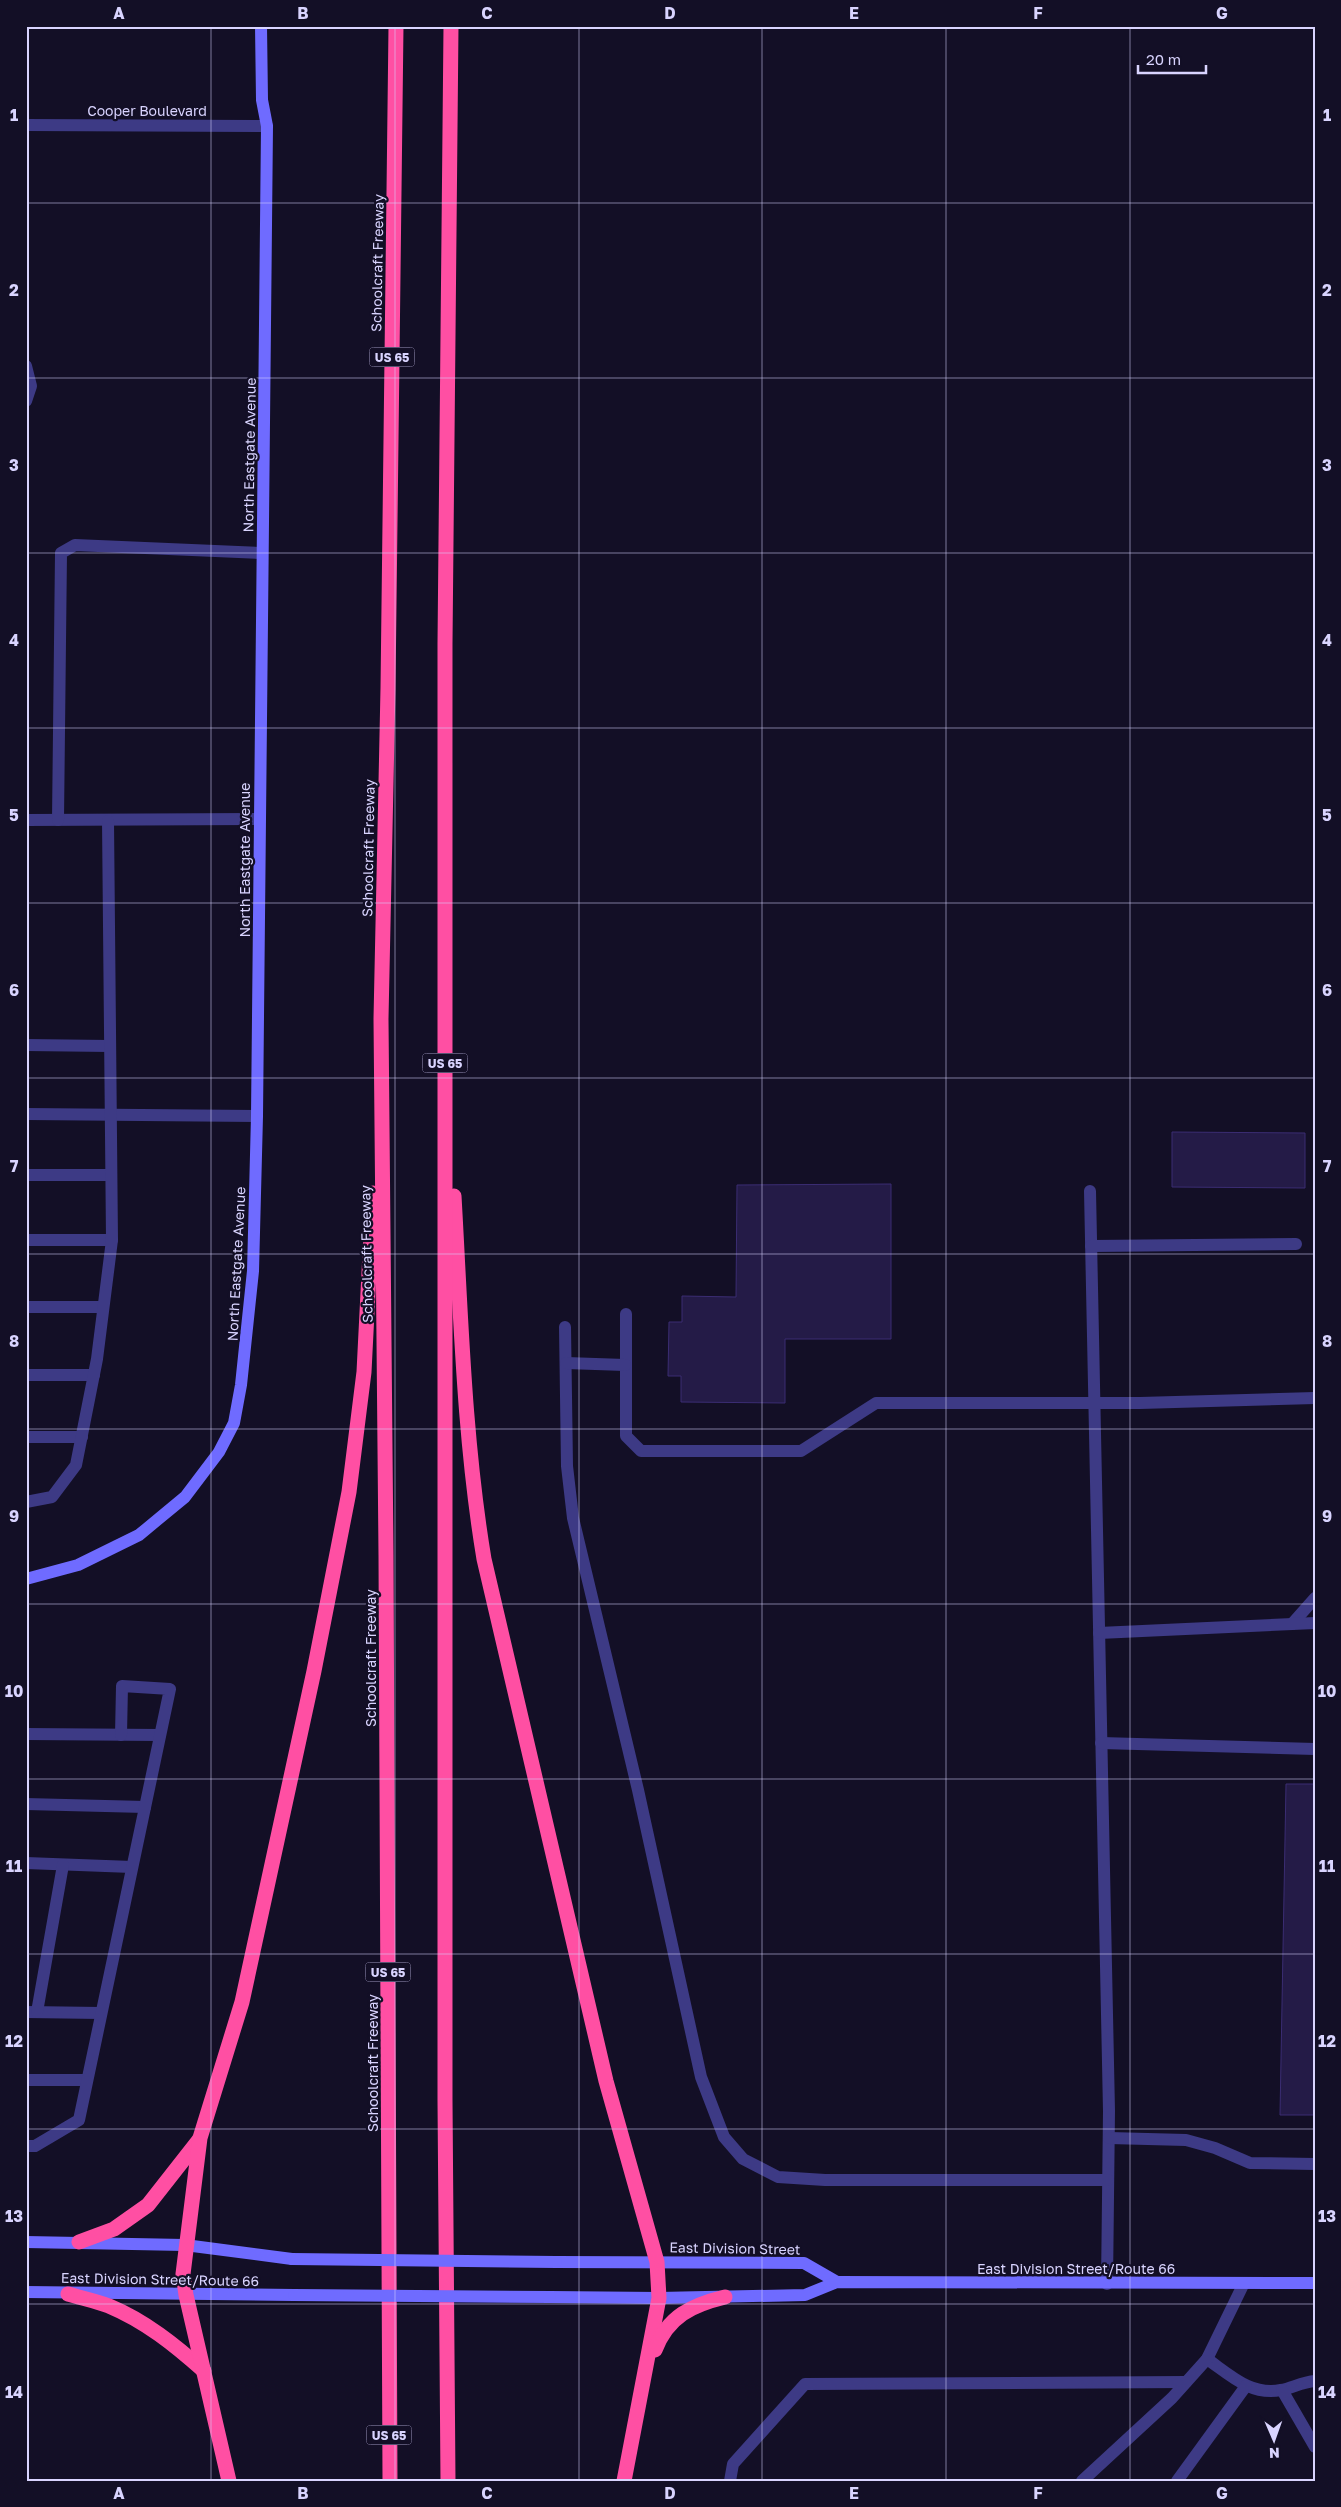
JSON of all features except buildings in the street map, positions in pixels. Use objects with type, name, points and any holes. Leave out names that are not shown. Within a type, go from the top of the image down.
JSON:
[{"type":"highway","name":"Schoolcraft Freeway","points":[[390,2481],[386,1575],[381,1019],[388,688],[396,26]]},
{"type":"highway","name":"US 65","points":[[448,2481],[445,2090],[445,644],[452,26]]},
{"type":"highway","points":[[445,1015],[465,1410],[469,1460],[483,1551],[494,1608],[606,2081],[657,2262],[659,2298],[624,2481]]},
{"type":"highway","points":[[228,2481],[186,2295],[183,2274],[185,2246],[200,2138],[242,2002],[314,1671],[349,1492],[364,1372],[381,1019]]},
{"type":"highway","points":[[79,2242],[114,2230],[148,2205],[200,2138]]},
{"type":"highway","points":[[68,2294],[108,2306],[140,2322],[171,2342],[204,2371]]},
{"type":"highway","points":[[645,2377],[659,2338],[684,2310],[698,2303],[725,2297]]},
{"type":"street","name":"North Eastgate Avenue","points":[[26,1578],[78,1565],[139,1536],[185,1497],[218,1452],[234,1422],[243,1376],[251,1309],[257,1116],[267,126],[262,100],[261,26]]},
{"type":"street","name":"Cooper Boulevard","points":[[26,125],[267,126]]},
{"type":"street","points":[[26,366],[31,386],[26,401]]},
{"type":"street","points":[[58,820],[61,553],[75,545],[262,553]]},
{"type":"street","points":[[26,820],[259,819]]},
{"type":"street","points":[[26,1502],[52,1497],[76,1465],[94,1375],[112,1240],[108,821]]},
{"type":"street","points":[[26,1045],[110,1046]]},
{"type":"street","points":[[26,1114],[257,1116]]},
{"type":"street","points":[[26,1175],[111,1175]]},
{"type":"street","points":[[1090,1192],[1109,2138],[1107,2284]]},
{"type":"street","points":[[26,1240],[112,1240]]},
{"type":"street","points":[[1091,1246],[1296,1244]]},
{"type":"street","points":[[26,1307],[103,1307]]},
{"type":"street","points":[[626,1314],[626,1436],[642,1451],[801,1451],[876,1404],[1315,1398]]},
{"type":"street","points":[[564,1327],[567,1466],[573,1518],[636,1780],[701,2077],[724,2137],[743,2159],[778,2177],[825,2180],[1108,2180]]},
{"type":"street","points":[[566,1364],[626,1365]]},
{"type":"street","points":[[26,1375],[94,1375]]},
{"type":"street","points":[[26,1437],[82,1437]]},
{"type":"street","points":[[1292,1624],[1315,1598]]},
{"type":"street","points":[[1099,1633],[1315,1623]]},
{"type":"street","points":[[26,2146],[36,2146],[79,2120],[170,1689],[122,1686],[121,1735]]},
{"type":"street","points":[[26,1734],[160,1736]]},
{"type":"street","points":[[1102,1743],[1315,1749]]},
{"type":"street","points":[[26,1804],[145,1807]]},
{"type":"street","points":[[26,1863],[132,1867]]},
{"type":"street","points":[[63,1865],[31,2012],[101,2013]]},
{"type":"street","points":[[26,2080],[87,2080]]},
{"type":"street","points":[[1109,2138],[1186,2140],[1215,2148],[1250,2163],[1315,2164]]},
{"type":"street","name":"East Division Street/Route 66","points":[[26,2242],[185,2246],[292,2259]]},
{"type":"street","name":"East Division Street","points":[[292,2259],[804,2263],[837,2282]]},
{"type":"street","points":[[659,2298],[805,2295],[837,2282]]},
{"type":"street","name":"East Division Street/Route 66","points":[[837,2282],[1315,2283]]},
{"type":"street","points":[[1082,2481],[1186,2382],[1207,2359],[1244,2283]]},
{"type":"street","name":"East Division Street/Route 66","points":[[26,2292],[68,2294],[659,2298]]},
{"type":"street","points":[[1207,2359],[1251,2390],[1282,2390],[1295,2384],[1315,2380]]},
{"type":"street","points":[[730,2481],[733,2464],[804,2384],[1186,2382]]},
{"type":"street","points":[[1177,2481],[1246,2386]]},
{"type":"street","points":[[1282,2390],[1314,2443]]}]
